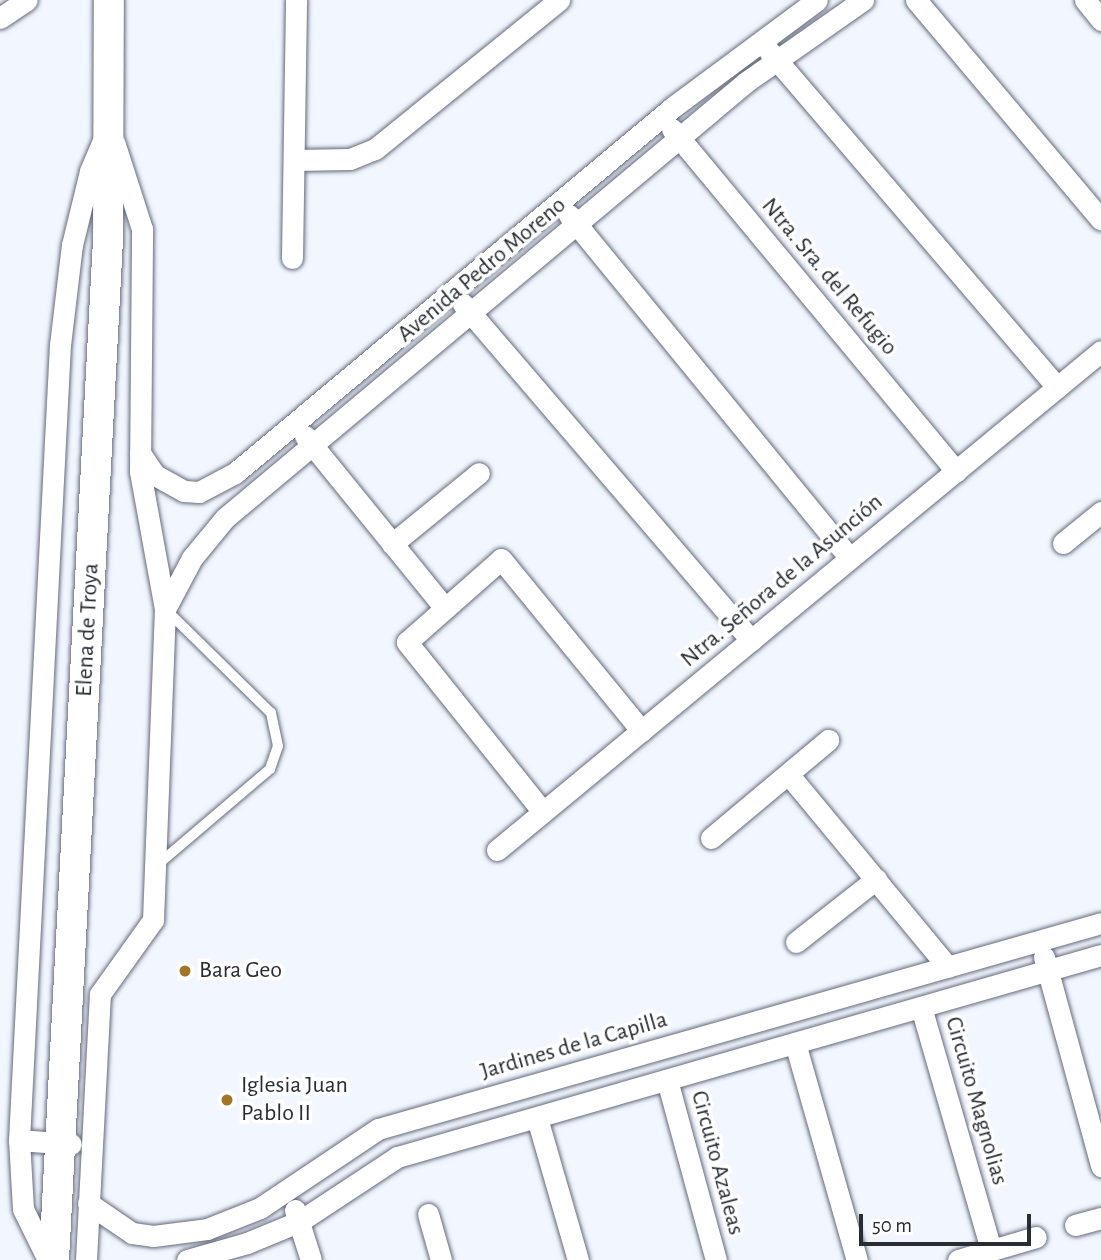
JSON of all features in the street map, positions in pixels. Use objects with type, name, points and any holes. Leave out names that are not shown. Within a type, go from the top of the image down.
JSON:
[{"type":"main road","name":"Elena de Troya","points":[[54,1260],[108,240],[109,0]]},
{"type":"street","points":[[0,18],[27,0]]},
{"type":"street","points":[[292,258],[296,0]]},
{"type":"street","points":[[294,160],[350,159],[369,153],[559,0]]},
{"type":"street","name":"Avenida Pedro Moreno","points":[[140,453],[168,486],[199,492],[235,474],[662,116],[759,39],[817,0]]},
{"type":"street","name":"Avenida Pedro Moreno","points":[[165,609],[192,558],[225,518],[472,314],[679,138],[777,60],[863,0]]},
{"type":"street","points":[[916,0],[1101,220]]},
{"type":"street","points":[[1085,0],[1101,20]]},
{"type":"street","points":[[759,39],[1057,387]]},
{"type":"street","name":"Ntra. Sra. del Refugio","points":[[662,116],[956,471]]},
{"type":"street","points":[[86,1260],[100,994],[153,920],[165,609],[140,453],[142,229],[109,125]]},
{"type":"street","points":[[48,1260],[23,1209],[19,1140],[60,345],[72,245],[90,171],[109,125]]},
{"type":"street","points":[[558,203],[850,558]]},
{"type":"street","points":[[453,291],[751,640]]},
{"type":"street","name":"Ntra. Señora de la Asunción","points":[[497,850],[1101,351]]},
{"type":"street","points":[[295,424],[445,608]]},
{"type":"street","points":[[392,544],[479,473]]},
{"type":"street","points":[[1063,543],[1100,514]]},
{"type":"street","points":[[543,812],[407,642],[501,559],[642,731]]},
{"type":"street","points":[[711,838],[828,740]]},
{"type":"street","points":[[789,775],[948,967]]},
{"type":"street","points":[[796,942],[876,879]]},
{"type":"street","name":"Jardines de la Capilla","points":[[88,1203],[132,1233],[153,1236],[207,1229],[287,1191],[378,1129],[1101,923]]},
{"type":"street","points":[[1041,941],[1101,1166]]},
{"type":"street","points":[[187,1260],[247,1243],[300,1221],[397,1157],[1101,955]]},
{"type":"street","points":[[818,1004],[826,1034]]},
{"type":"street","name":"Circuito Magnolias","points":[[921,1007],[991,1250]]},
{"type":"street","points":[[795,1043],[857,1260]]},
{"type":"street","points":[[558,1078],[568,1108]]},
{"type":"street","name":"Circuito Azaleas","points":[[667,1080],[716,1260]]},
{"type":"street","points":[[537,1118],[578,1260]]},
{"type":"street","points":[[19,1140],[61,1146],[91,1142]]},
{"type":"street","points":[[287,1191],[300,1221],[311,1260]]},
{"type":"street","points":[[428,1214],[441,1260]]},
{"type":"street","points":[[1075,1225],[1101,1218]]},
{"type":"street","points":[[958,1260],[1036,1237]]},
{"type":"lane","points":[[156,866],[270,769],[278,746],[271,713],[165,609]]},
{"type":"place","name":"Bara Geo","points":[[185,971]]},
{"type":"place","name":"Iglesia Juan Pablo II","points":[[227,1100]]}]
